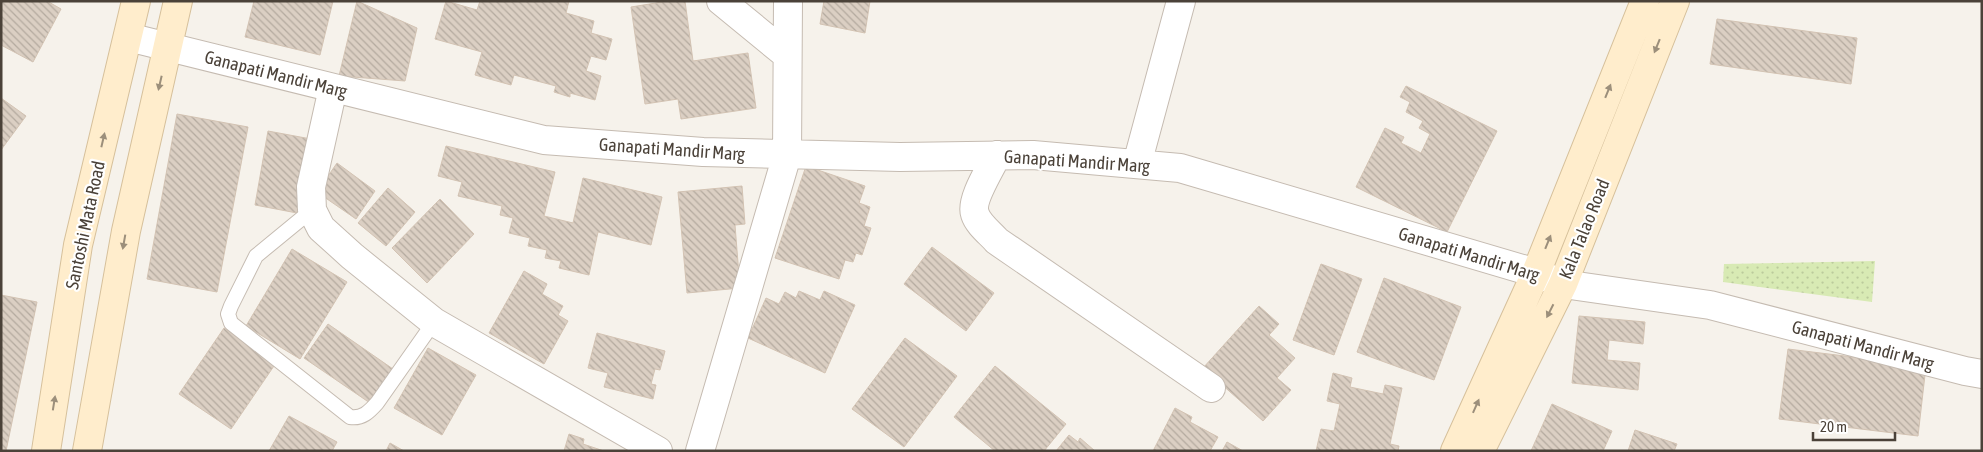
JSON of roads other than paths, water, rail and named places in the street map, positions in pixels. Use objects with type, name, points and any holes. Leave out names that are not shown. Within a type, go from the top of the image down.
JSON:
[{"type":"street","name":"Santoshi Mata Road","points":[[46,451],[78,246],[136,1]]},
{"type":"street","points":[[87,451],[126,231],[178,1]]},
{"type":"street","points":[[721,1],[788,54]]},
{"type":"street","points":[[700,451],[787,154],[788,1]]},
{"type":"street","points":[[1137,164],[1181,1]]},
{"type":"street","name":"Kala Talao Road","points":[[1455,451],[1536,272],[1645,1]]},
{"type":"street","name":"Kala Talao Road","points":[[1480,451],[1563,284],[1675,1]]},
{"type":"street","name":"Ganapati Mandir Marg","points":[[128,37],[544,140],[703,152],[900,157],[1033,155],[1180,168],[1536,272],[1563,284],[1710,305],[1982,374]]},
{"type":"street","points":[[333,88],[311,187],[312,210],[321,228],[352,256],[434,322],[658,451]]},
{"type":"street","points":[[997,155],[975,200],[974,213],[997,241],[1211,388]]},
{"type":"lane","points":[[312,210],[256,256],[228,314],[232,324],[350,417],[358,418],[378,403],[434,322]]}]
